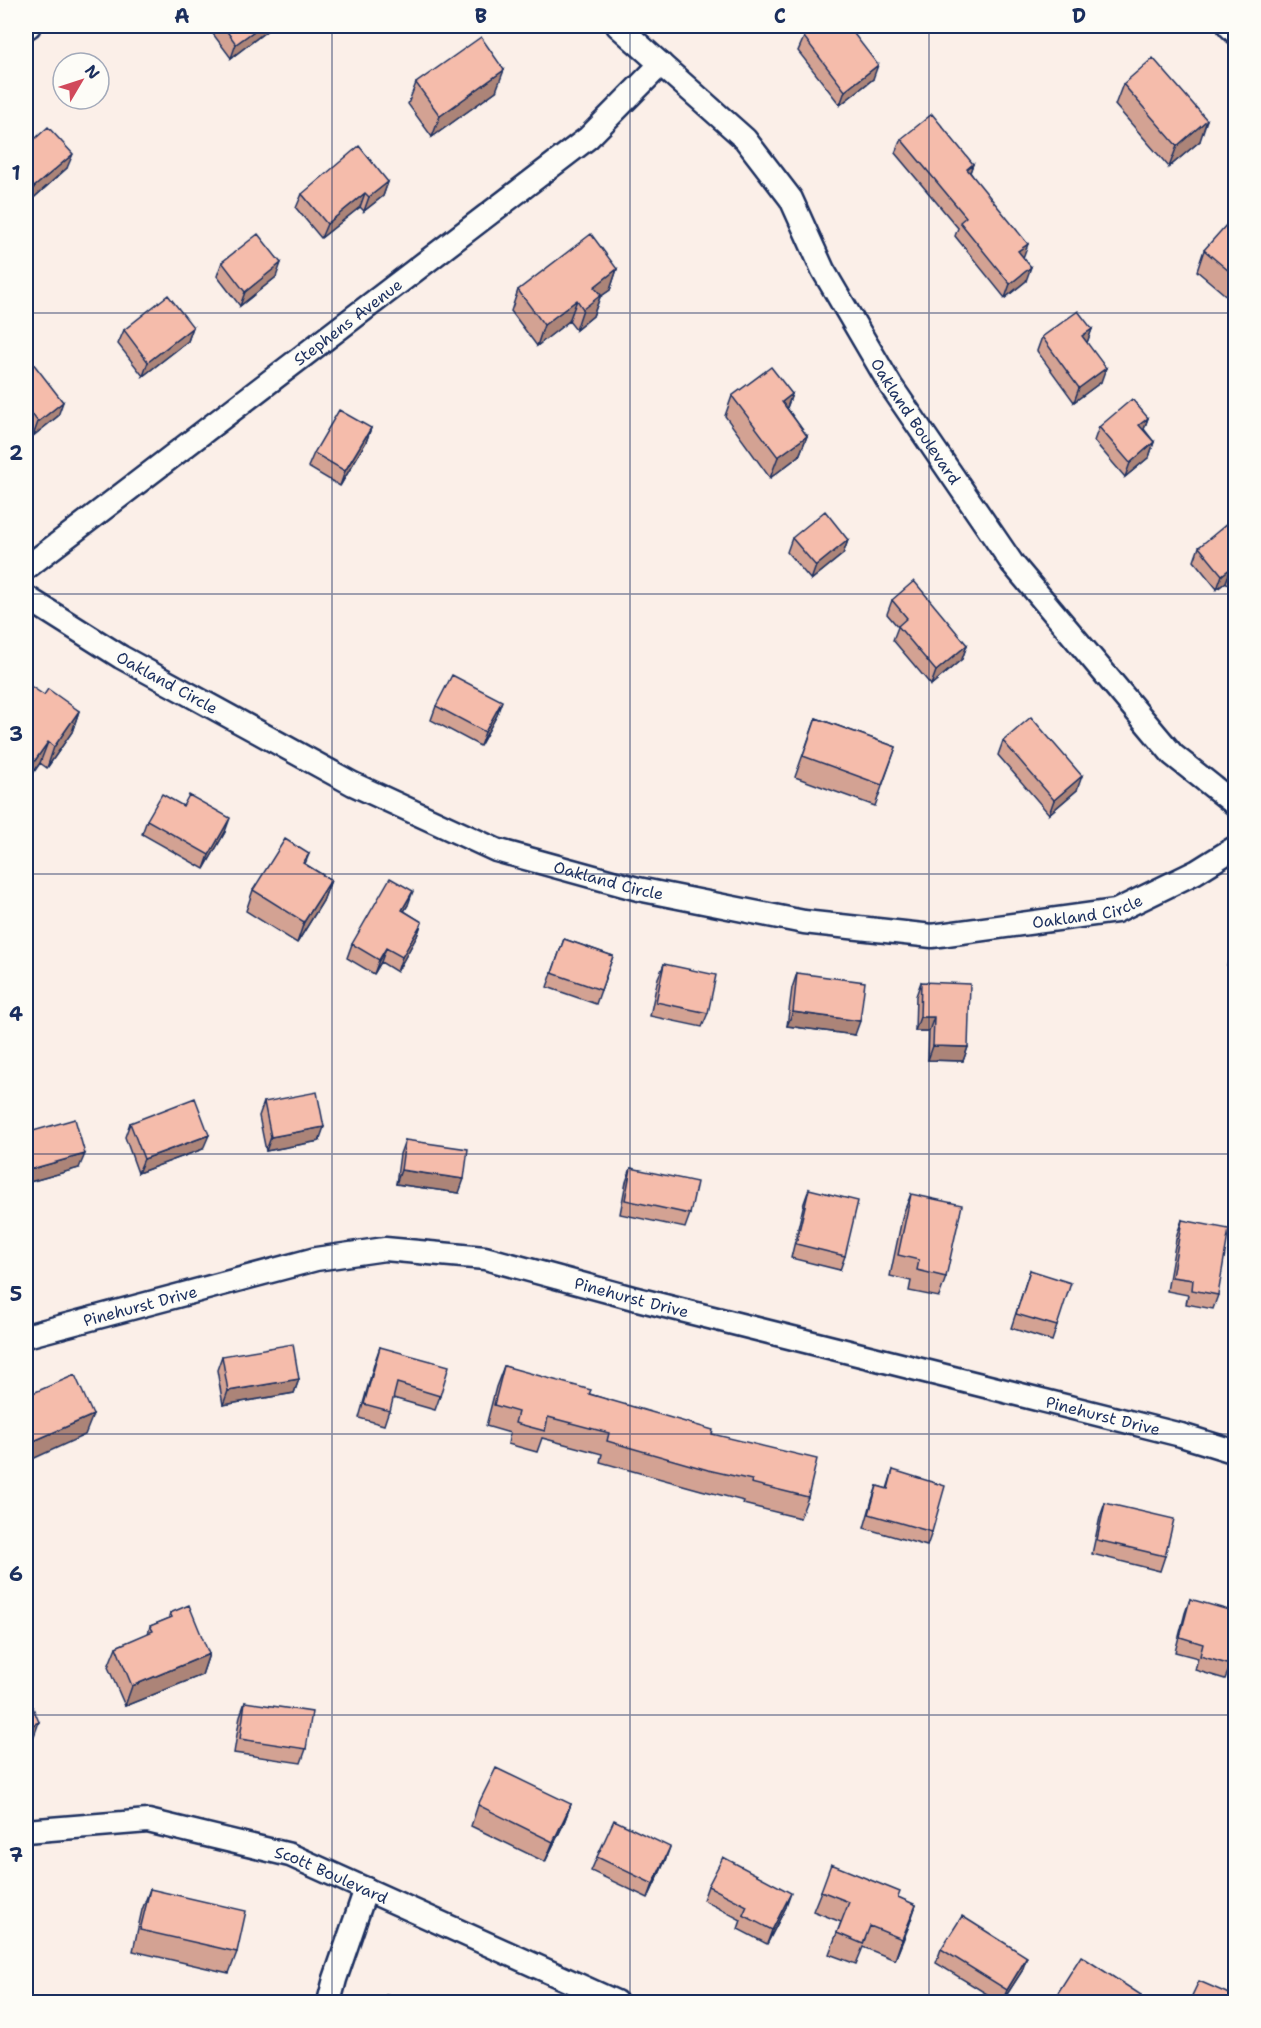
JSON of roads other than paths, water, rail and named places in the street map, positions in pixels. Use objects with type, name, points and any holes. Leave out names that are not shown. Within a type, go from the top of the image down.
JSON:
[{"type":"street","name":"Oakland Boulevard","points":[[618,26],[745,139],[790,200],[823,270],[891,386],[1012,563],[1173,755],[1236,805]]},
{"type":"street","points":[[1229,26],[1236,33]]},
{"type":"street","name":"Stephens Avenue","points":[[26,568],[588,138],[661,64]]},
{"type":"street","name":"Oakland Circle","points":[[26,597],[121,657],[353,784],[496,849],[638,889],[804,922],[932,936],[1116,911],[1196,872],[1236,847]]},
{"type":"street","name":"Pinehurst Drive","points":[[26,1336],[316,1259],[385,1249],[485,1258],[1236,1452]]},
{"type":"street","name":"Scott Boulevard","points":[[26,1830],[148,1821],[290,1855],[616,2002]]},
{"type":"street","points":[[329,2002],[366,1889]]}]
